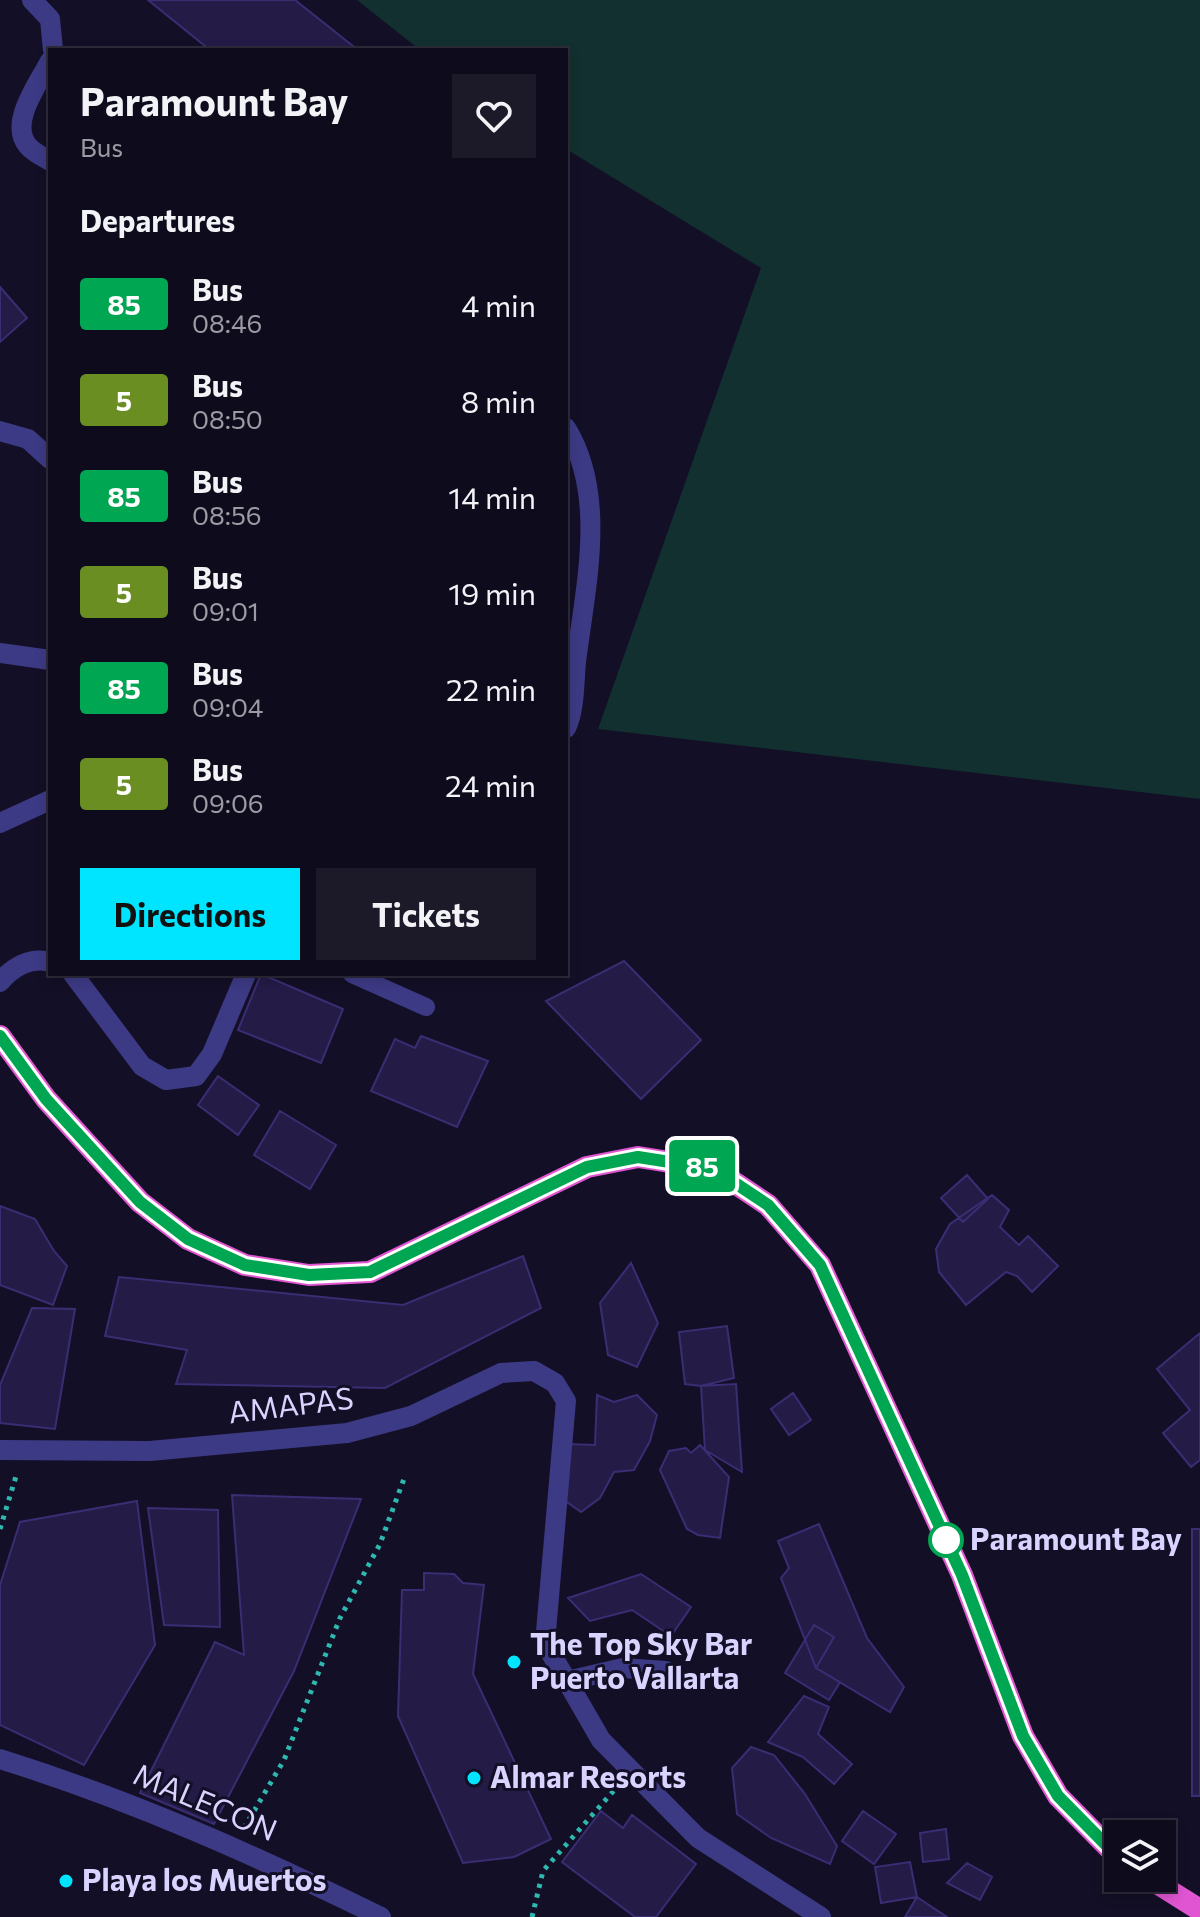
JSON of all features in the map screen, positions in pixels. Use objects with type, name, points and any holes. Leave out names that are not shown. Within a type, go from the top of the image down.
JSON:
[{"type":"highway","points":[[0,1036],[46,1099],[140,1202],[188,1239],[245,1265],[309,1275],[370,1272],[587,1167],[638,1157],[714,1169],[768,1205],[820,1265],[962,1575],[1023,1736],[1058,1796],[1104,1843]]},
{"type":"highway","points":[[1171,1892],[1200,1910]]},
{"type":"street","points":[[32,0],[50,19],[53,48]]},
{"type":"street","points":[[48,65],[22,117],[21,134],[28,147],[48,160]]},
{"type":"street","points":[[0,431],[28,439],[48,457]]},
{"type":"street","points":[[568,431],[587,491],[591,547],[568,714]]},
{"type":"street","points":[[0,653],[48,660]]},
{"type":"street","points":[[0,823],[48,801]]},
{"type":"street","points":[[0,982],[13,967],[48,961]]},
{"type":"street","points":[[74,976],[142,1066],[166,1080],[196,1076],[212,1054],[245,976]]},
{"type":"street","name":"AMAPAS","points":[[0,1450],[150,1451],[347,1433],[411,1416],[501,1373],[534,1371],[555,1383],[566,1401],[545,1643],[567,1681]]},
{"type":"street","points":[[666,1671],[623,1668],[567,1681],[601,1740],[698,1838],[821,1917]]},
{"type":"street","name":"MALECON","points":[[0,1759],[237,1840],[381,1917]]},
{"type":"lane","points":[[356,976],[426,1007]]},
{"type":"path","points":[[0,1529],[24,1452]]},
{"type":"path","points":[[237,1840],[284,1760],[340,1618],[380,1544],[405,1476]]},
{"type":"path","points":[[532,1917],[543,1871],[631,1771]]},
{"type":"green space","points":[[357,0],[1200,0],[1200,799],[598,729],[761,268],[568,150],[568,48],[417,48]]},
{"type":"building","points":[[148,0],[295,0],[355,48],[208,48]]},
{"type":"building","points":[[0,287],[27,318],[0,342]]},
{"type":"building","points":[[624,961],[701,1040],[641,1099],[546,1001]]},
{"type":"building","points":[[260,976],[343,1009],[321,1063],[238,1030]]},
{"type":"building","points":[[421,1036],[488,1061],[457,1127],[371,1091],[395,1039],[415,1048]]},
{"type":"building","points":[[218,1076],[259,1105],[238,1135],[198,1105]]},
{"type":"building","points":[[280,1111],[336,1145],[310,1189],[254,1155]]},
{"type":"building","points":[[967,1175],[988,1199],[963,1222],[941,1198]]},
{"type":"building","points":[[992,1195],[1009,1210],[1000,1227],[1019,1245],[1028,1236],[1058,1266],[1032,1292],[1017,1276],[1006,1272],[966,1305],[939,1272],[936,1249],[950,1224]]},
{"type":"building","points":[[0,1206],[35,1219],[67,1266],[53,1305],[0,1285]]},
{"type":"building","points":[[523,1256],[541,1308],[385,1388],[176,1384],[187,1350],[105,1336],[119,1277],[403,1305]]},
{"type":"building","points":[[631,1263],[658,1323],[637,1367],[608,1355],[600,1303]]},
{"type":"building","points":[[32,1308],[75,1309],[55,1429],[0,1423],[0,1385]]},
{"type":"building","points":[[727,1326],[734,1378],[701,1386],[685,1384],[679,1332]]},
{"type":"building","points":[[1200,1333],[1200,1460],[1191,1467],[1163,1433],[1190,1410],[1157,1369]]},
{"type":"building","points":[[736,1384],[742,1472],[705,1450],[701,1386]]},
{"type":"building","points":[[793,1393],[811,1420],[789,1435],[771,1409]]},
{"type":"building","points":[[597,1395],[614,1402],[637,1395],[657,1415],[650,1441],[634,1470],[614,1472],[600,1498],[581,1512],[564,1500],[568,1444],[595,1445]]},
{"type":"building","points":[[700,1445],[729,1477],[720,1538],[698,1535],[687,1529],[660,1470],[669,1451],[686,1448],[691,1453]]},
{"type":"building","points":[[232,1495],[361,1499],[294,1671],[214,1824],[140,1793],[215,1642],[244,1655]]},
{"type":"building","points":[[137,1501],[155,1645],[84,1765],[0,1725],[0,1585],[20,1522]]},
{"type":"building","points":[[148,1508],[218,1510],[220,1627],[164,1625]]},
{"type":"building","points":[[819,1524],[867,1638],[904,1687],[890,1712],[816,1668],[781,1578],[789,1568],[778,1541]]},
{"type":"building","points":[[1192,1529],[1200,1529],[1200,1796],[1192,1796]]},
{"type":"building","name":"Almar Resorts","points":[[424,1573],[454,1574],[463,1583],[484,1585],[473,1674],[551,1839],[514,1857],[463,1863],[398,1716],[402,1590],[424,1590]]},
{"type":"building","points":[[641,1574],[691,1607],[671,1636],[632,1610],[590,1621],[568,1598]]},
{"type":"building","points":[[814,1625],[834,1637],[816,1668],[840,1682],[829,1700],[785,1673]]},
{"type":"building","points":[[804,1696],[829,1707],[818,1734],[852,1764],[834,1784],[803,1757],[768,1742]]},
{"type":"building","points":[[751,1747],[774,1755],[805,1794],[837,1846],[830,1864],[771,1838],[737,1814],[732,1768]]},
{"type":"building","points":[[601,1811],[623,1828],[632,1815],[696,1864],[656,1917],[635,1917],[562,1862]]},
{"type":"building","points":[[863,1811],[896,1834],[874,1864],[842,1841]]},
{"type":"building","points":[[946,1829],[949,1859],[923,1862],[920,1833]]},
{"type":"building","points":[[910,1862],[917,1897],[881,1903],[875,1867]]},
{"type":"building","points":[[967,1863],[992,1877],[980,1900],[947,1883]]},
{"type":"building","points":[[917,1897],[947,1917],[905,1917]]},
{"type":"bus line","name":"85","points":[[0,1036],[46,1099],[140,1202],[188,1239],[245,1265],[309,1275],[370,1272],[587,1167],[638,1157],[675,1160],[714,1169],[768,1205],[820,1265],[962,1575],[1023,1736],[1058,1796],[1104,1847]]},
{"type":"place","name":"Paramount Bay","points":[[946,1540]]},
{"type":"place","name":"The Top Sky Bar Puerto Vallarta","points":[[514,1662]]},
{"type":"place","name":"Almar Resorts","points":[[474,1778]]},
{"type":"place","name":"Playa los Muertos","points":[[66,1881]]}]
